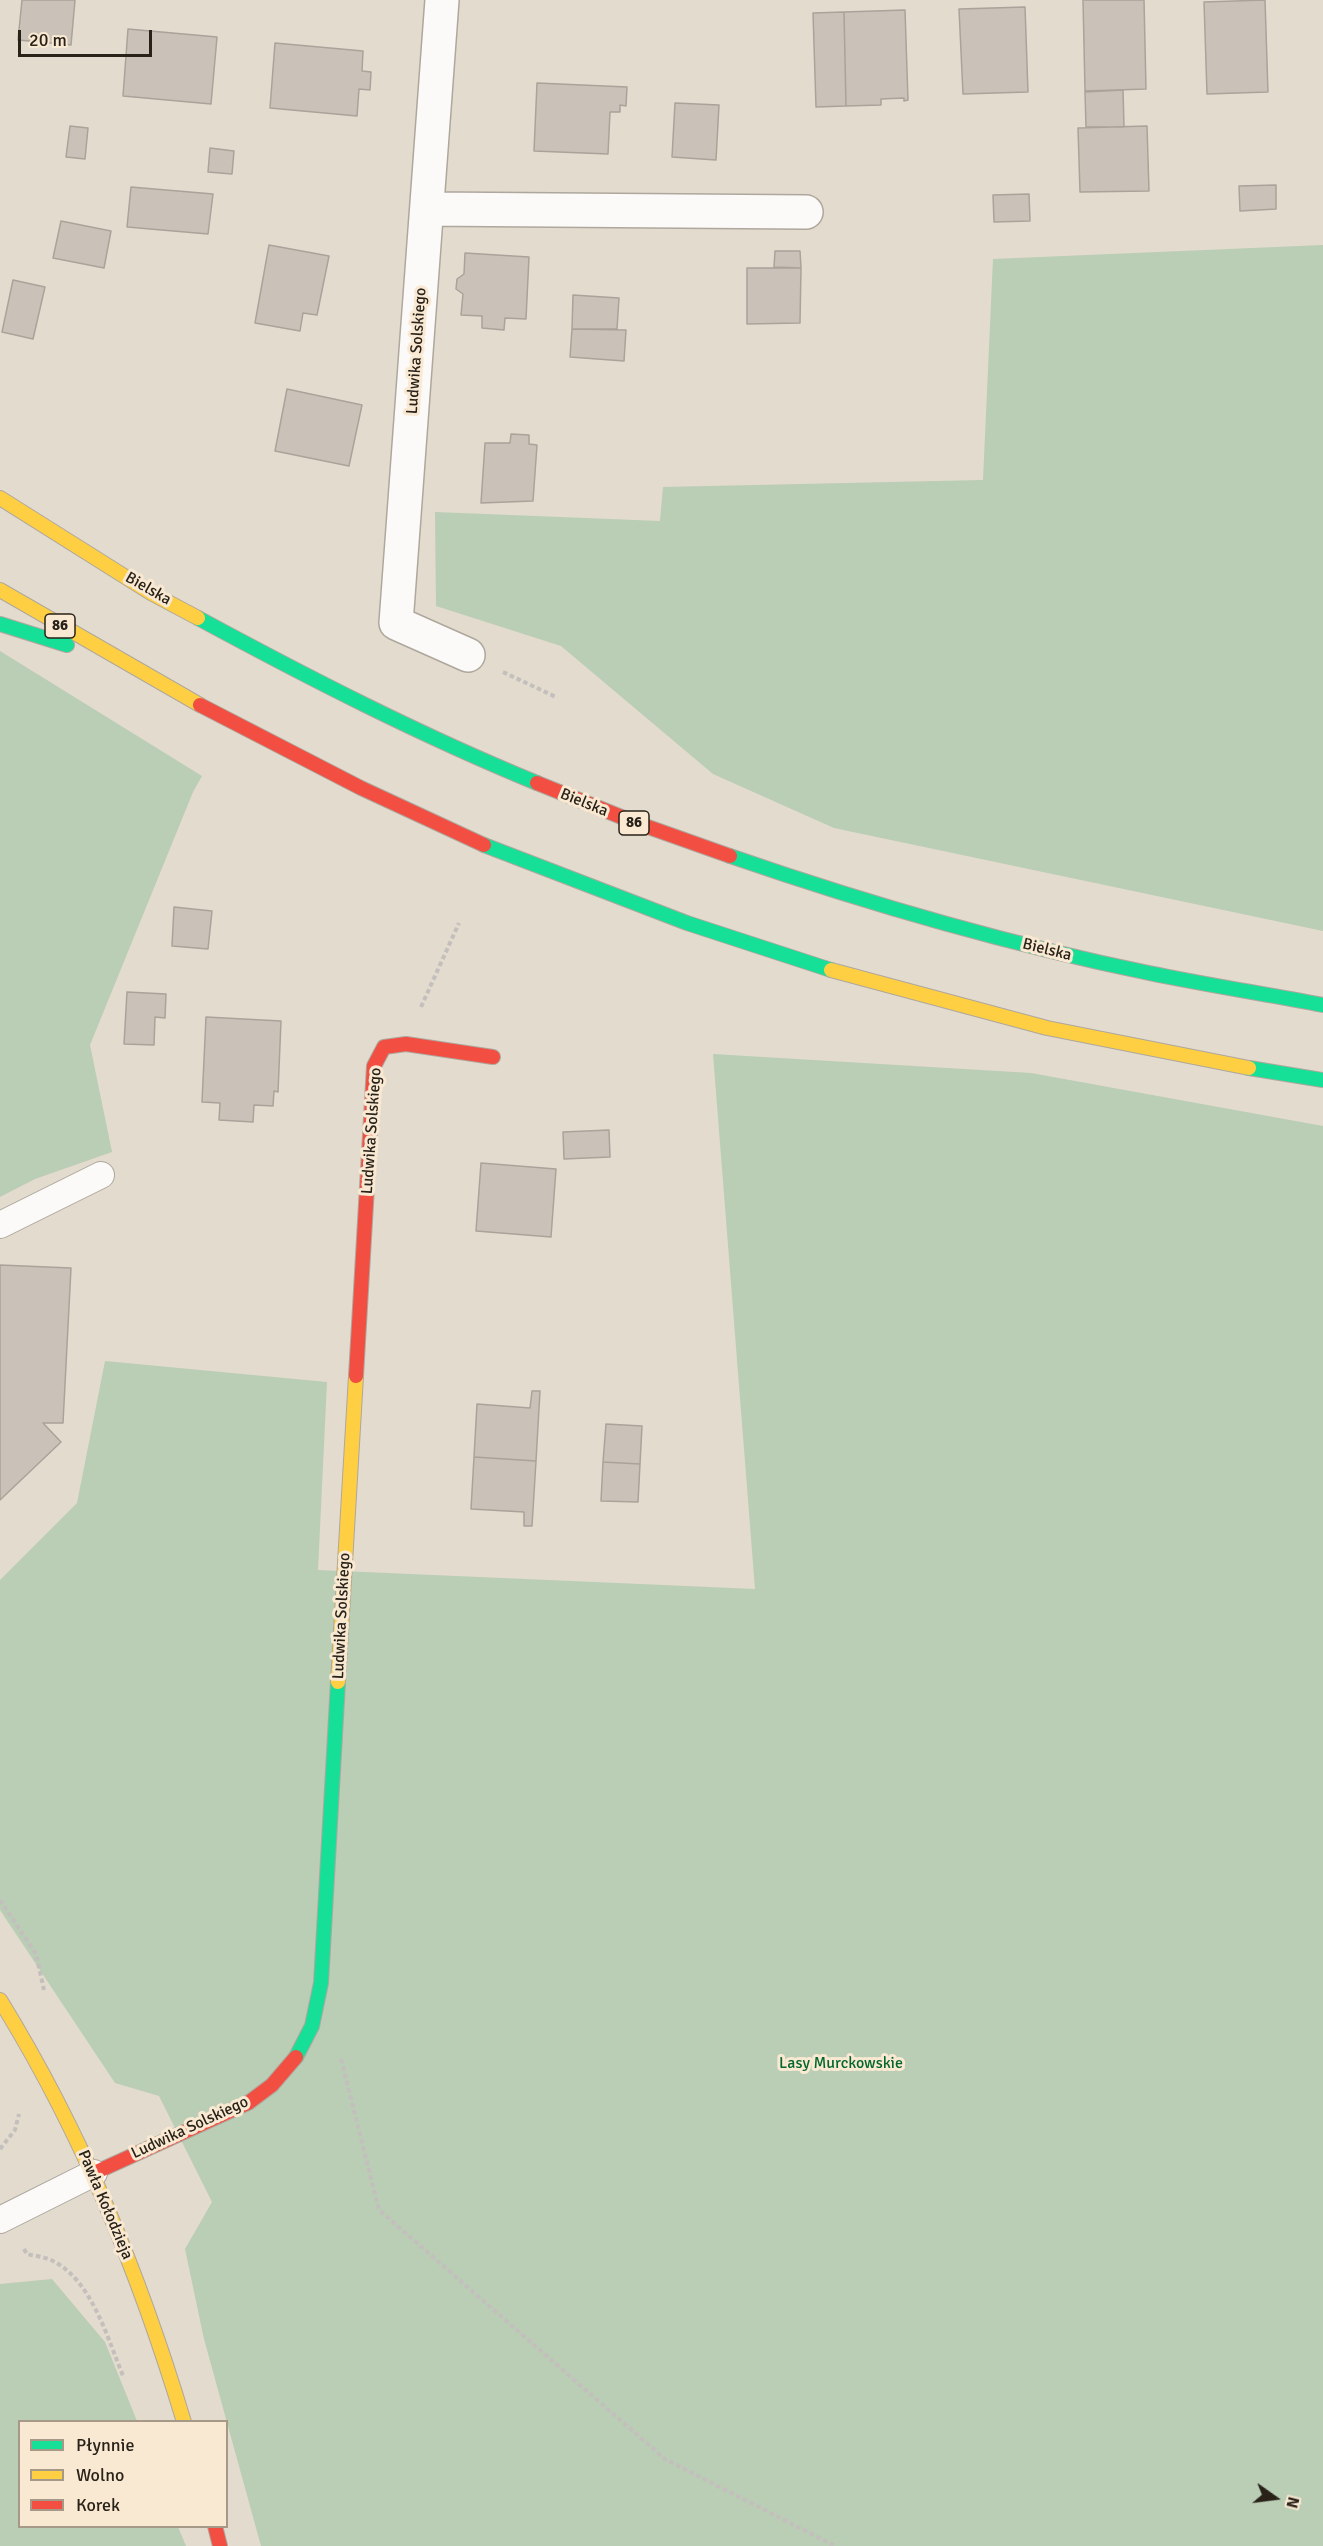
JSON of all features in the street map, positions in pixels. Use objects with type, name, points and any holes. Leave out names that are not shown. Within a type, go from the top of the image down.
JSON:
[{"type":"main road","name":"Bielska","points":[[0,498],[150,591],[298,672],[501,769],[664,835],[819,886],[962,929],[1105,964],[1323,1005]]},
{"type":"main road","name":"86","points":[[0,590],[121,662],[271,743],[488,847],[647,909],[793,960],[962,1007],[1108,1044],[1323,1080]]},
{"type":"main road","points":[[0,624],[121,662]]},
{"type":"main road","name":"Ludwika Solskiego","points":[[94,2173],[248,2103],[272,2085],[298,2055],[312,2026],[321,1983],[374,1066],[384,1047],[406,1044],[493,1057]]},
{"type":"main road","name":"Pawła Kołodzieja","points":[[0,2000],[44,2075],[94,2173],[146,2302],[184,2420]]},
{"type":"main road","points":[[216,2528],[220,2546]]},
{"type":"street","name":"Ludwika Solskiego","points":[[442,0],[396,624],[468,655]]},
{"type":"street","points":[[427,209],[806,212]]},
{"type":"lane","points":[[0,1225],[102,1175]]},
{"type":"lane","points":[[3,2219],[94,2173]]},
{"type":"path","points":[[468,655],[556,697]]},
{"type":"path","points":[[420,1009],[459,923]]},
{"type":"path","points":[[339,2051],[380,2210],[665,2459],[835,2546]]},
{"type":"path","points":[[3,2219],[27,2254],[52,2261],[71,2274],[90,2302],[124,2378]]},
{"type":"green space","points":[[1323,245],[1323,931],[834,828],[713,774],[561,646],[436,606],[435,512],[660,521],[663,487],[983,480],[993,259]]},
{"type":"green space","points":[[0,651],[202,776],[193,792],[90,1045],[112,1152],[35,1179],[0,1197]]},
{"type":"green space","name":"Lasy Murckowskie","points":[[713,1054],[1031,1073],[1323,1126],[1323,2546],[261,2546],[204,2339],[185,2249],[212,2202],[159,2096],[115,2083],[0,1910],[0,1580],[77,1503],[105,1361],[327,1382],[318,1570],[755,1589]]},
{"type":"green space","points":[[52,2279],[105,2342],[137,2420],[18,2420],[18,2528],[178,2528],[186,2546],[0,2546],[0,2284]]},
{"type":"building","points":[[22,0],[75,0],[71,45],[18,40]]},
{"type":"building","points":[[1083,0],[1144,0],[1146,89],[1085,91]]},
{"type":"building","points":[[1265,0],[1268,92],[1207,94],[1204,2]]},
{"type":"building","points":[[1025,7],[1028,92],[963,94],[959,9]]},
{"type":"building","points":[[905,10],[908,100],[904,101],[904,98],[881,99],[881,105],[846,106],[844,12]]},
{"type":"building","points":[[844,12],[846,106],[816,107],[813,13]]},
{"type":"building","points":[[128,29],[217,37],[211,104],[123,96]]},
{"type":"building","points":[[275,43],[363,51],[362,71],[371,72],[370,90],[359,89],[357,116],[270,108]]},
{"type":"building","points":[[537,83],[627,87],[626,106],[620,105],[620,112],[610,112],[608,154],[534,151]]},
{"type":"building","points":[[1123,90],[1124,127],[1086,127],[1085,92]]},
{"type":"building","points":[[675,103],[719,105],[716,160],[672,157]]},
{"type":"building","points":[[70,126],[88,128],[85,159],[66,157]]},
{"type":"building","points":[[1147,126],[1149,191],[1080,192],[1078,128]]},
{"type":"building","points":[[210,148],[234,151],[232,174],[208,172]]},
{"type":"building","points":[[1276,185],[1276,209],[1240,211],[1239,186]]},
{"type":"building","points":[[131,187],[213,194],[208,234],[127,227]]},
{"type":"building","points":[[1029,194],[1030,221],[994,222],[993,195]]},
{"type":"building","points":[[61,221],[111,231],[104,268],[53,258]]},
{"type":"building","points":[[269,245],[329,256],[317,315],[303,313],[300,331],[255,323]]},
{"type":"building","points":[[775,251],[800,251],[801,268],[774,267]]},
{"type":"building","points":[[465,253],[529,257],[526,319],[505,318],[504,330],[482,328],[482,316],[461,315],[463,294],[456,289],[457,279],[464,274]]},
{"type":"building","points":[[747,268],[801,268],[800,323],[747,324]]},
{"type":"building","points":[[13,280],[45,287],[33,339],[2,332]]},
{"type":"building","points":[[573,295],[619,298],[617,329],[572,329]]},
{"type":"building","points":[[572,329],[626,330],[624,361],[570,357]]},
{"type":"building","points":[[287,389],[362,405],[349,466],[275,451]]},
{"type":"building","points":[[511,434],[529,435],[529,444],[537,445],[533,501],[481,503],[485,443],[510,443]]},
{"type":"building","points":[[174,907],[212,911],[208,949],[172,946]]},
{"type":"building","points":[[127,992],[166,994],[165,1018],[155,1017],[154,1045],[124,1044]]},
{"type":"building","points":[[206,1017],[281,1021],[278,1092],[274,1091],[273,1106],[254,1105],[253,1122],[219,1120],[220,1103],[202,1102]]},
{"type":"building","points":[[609,1130],[610,1157],[564,1159],[563,1132]]},
{"type":"building","points":[[481,1163],[556,1169],[551,1237],[476,1231]]},
{"type":"building","points":[[0,1265],[71,1268],[63,1423],[43,1423],[61,1442],[0,1500]]},
{"type":"building","points":[[532,1391],[540,1391],[536,1461],[474,1457],[477,1404],[530,1408]]},
{"type":"building","points":[[606,1424],[642,1426],[640,1464],[603,1462]]},
{"type":"building","points":[[474,1457],[536,1461],[532,1526],[524,1526],[524,1512],[471,1509]]},
{"type":"building","points":[[603,1462],[640,1464],[638,1502],[601,1501]]},
{"type":"traffic: fast","points":[[198,618],[365,705],[537,783]]},
{"type":"traffic: fast","points":[[0,624],[67,645]]},
{"type":"traffic: fast","points":[[484,845],[687,923],[831,970]]},
{"type":"traffic: fast","points":[[730,856],[833,890],[990,936],[1096,962],[1323,1005]]},
{"type":"traffic: fast","points":[[1249,1068],[1323,1080]]},
{"type":"traffic: fast","points":[[296,2057],[312,2026],[321,1983],[338,1682]]},
{"type":"traffic: slow","points":[[0,498],[151,593],[198,618]]},
{"type":"traffic: slow","points":[[0,590],[200,705]]},
{"type":"traffic: slow","points":[[831,970],[1047,1028],[1249,1068]]},
{"type":"traffic: slow","points":[[338,1682],[356,1376]]},
{"type":"traffic: slow","points":[[0,2000],[57,2101],[106,2205],[148,2312],[183,2420]]},
{"type":"traffic: jam","points":[[200,705],[361,788],[484,845]]},
{"type":"traffic: jam","points":[[537,783],[634,822],[730,856]]},
{"type":"traffic: jam","points":[[356,1376],[374,1066],[384,1047],[406,1044],[493,1057]]},
{"type":"traffic: jam","points":[[94,2173],[248,2103],[272,2085],[296,2057]]},
{"type":"traffic: jam","points":[[216,2528],[220,2546]]}]
